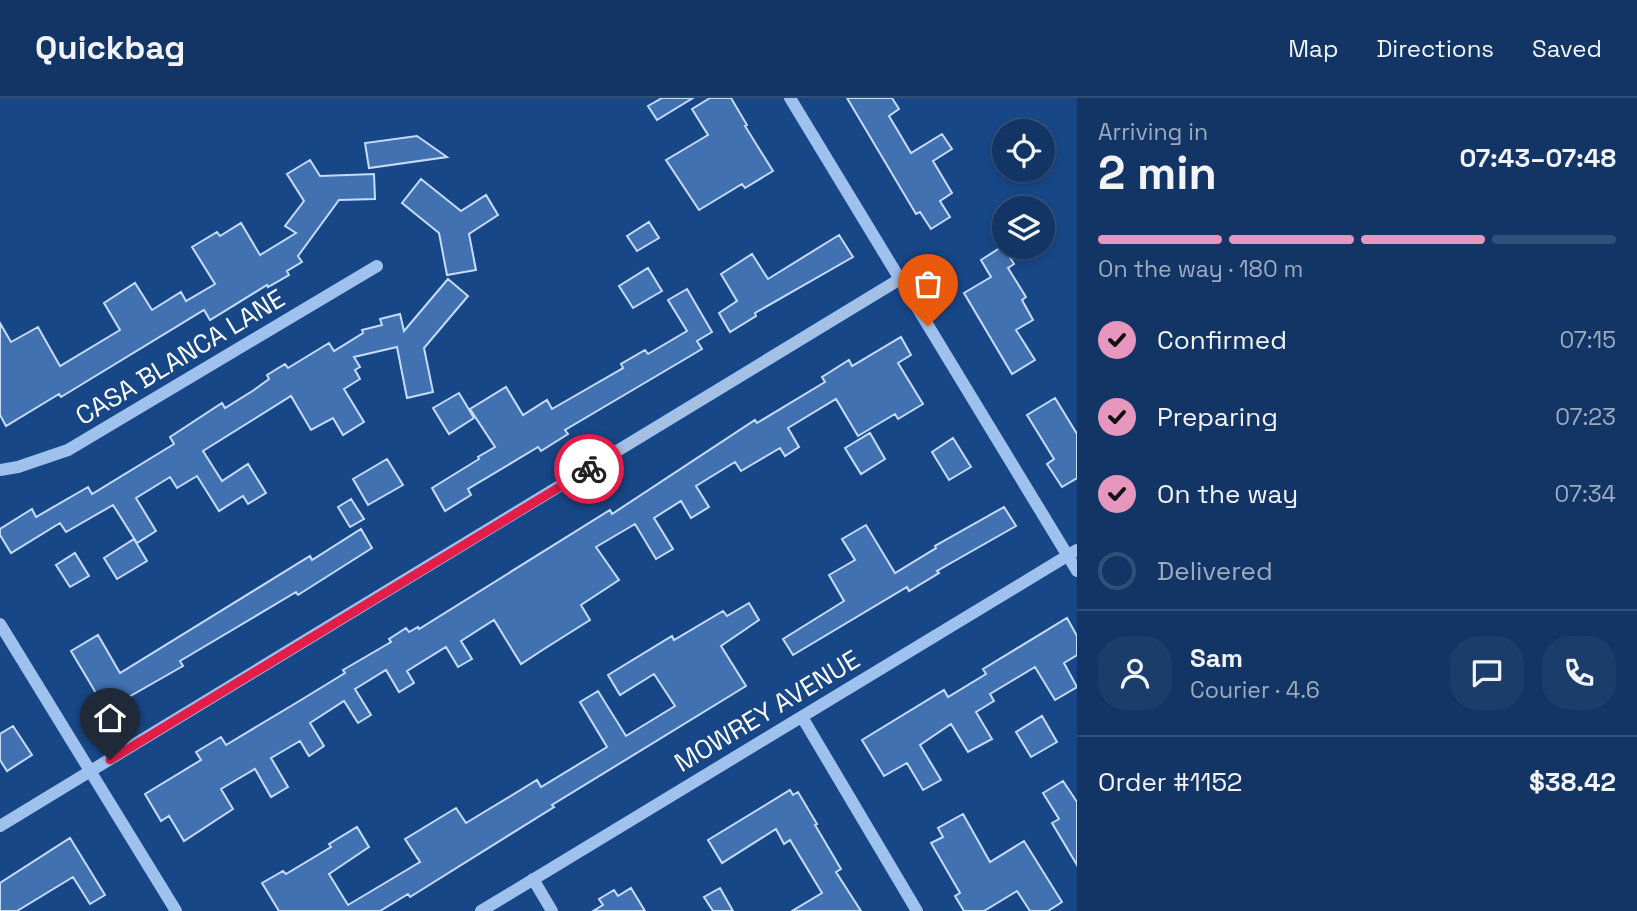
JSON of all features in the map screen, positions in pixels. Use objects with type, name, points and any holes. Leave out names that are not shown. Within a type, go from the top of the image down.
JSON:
[{"type":"street","points":[[790,98],[1072,553],[1077,571]]},
{"type":"street","name":"CASA BLANCA LANE","points":[[0,470],[68,450],[377,266]]},
{"type":"street","points":[[0,826],[900,279]]},
{"type":"street","name":"MOWREY AVENUE","points":[[481,911],[1072,553]]},
{"type":"street","points":[[0,624],[176,911]]},
{"type":"street","points":[[802,717],[917,911]]},
{"type":"street","points":[[533,879],[552,911]]},
{"type":"building","points":[[662,98],[693,98],[657,120],[648,106]]},
{"type":"building","points":[[710,98],[731,98],[773,171],[745,188],[742,184],[699,210],[666,160],[708,135],[692,109]]},
{"type":"building","points":[[847,98],[892,98],[899,109],[889,116],[911,153],[942,134],[952,149],[933,161],[952,193],[940,201],[950,217],[931,229],[920,212],[916,214]]},
{"type":"building","points":[[417,136],[447,157],[369,168],[365,143]]},
{"type":"building","points":[[310,160],[320,176],[374,174],[375,199],[339,200],[298,256],[302,262],[287,271],[289,275],[268,287],[267,285],[210,320],[204,310],[61,397],[59,394],[6,426],[0,415],[0,323],[11,342],[38,327],[60,366],[120,330],[104,303],[135,283],[152,310],[181,292],[186,301],[215,284],[192,247],[217,232],[220,236],[241,223],[260,255],[296,233],[285,226],[304,201],[287,174]]},
{"type":"building","points":[[421,179],[461,211],[486,195],[498,215],[469,234],[476,270],[447,275],[439,233],[402,203]]},
{"type":"building","points":[[649,222],[659,238],[637,251],[627,236]]},
{"type":"building","points":[[839,235],[853,257],[755,313],[756,316],[730,332],[719,313],[737,301],[721,274],[752,254],[768,279]]},
{"type":"building","points":[[992,253],[992,259],[1011,259],[1014,264],[1008,268],[1026,297],[1022,300],[1033,320],[1016,330],[1035,360],[1012,374],[964,293],[991,277],[981,260]]},
{"type":"building","points":[[648,268],[662,291],[633,308],[619,286]]},
{"type":"building","points":[[448,279],[468,296],[424,348],[433,392],[407,398],[397,347],[354,357],[360,367],[355,370],[360,379],[344,389],[364,422],[343,435],[333,418],[311,430],[291,396],[203,451],[222,481],[248,464],[266,493],[248,504],[243,496],[219,511],[197,476],[177,488],[170,477],[136,498],[156,531],[137,543],[113,505],[66,532],[60,523],[11,553],[0,535],[0,529],[32,509],[36,517],[88,487],[92,494],[174,444],[170,437],[222,403],[225,408],[254,390],[269,379],[267,375],[285,364],[288,368],[329,343],[334,351],[363,333],[362,330],[382,325],[380,319],[400,314],[404,331]]},
{"type":"building","points":[[687,289],[712,332],[697,341],[702,349],[565,430],[568,434],[541,451],[538,447],[468,489],[471,495],[445,511],[432,488],[495,447],[470,409],[506,387],[523,415],[547,400],[552,409],[623,368],[621,364],[645,350],[648,354],[687,331],[668,300]]},
{"type":"building","points":[[901,337],[911,355],[898,363],[923,404],[898,419],[895,414],[858,436],[836,399],[788,428],[799,447],[785,456],[780,448],[741,471],[735,462],[696,486],[709,507],[691,518],[681,501],[654,518],[673,549],[656,559],[635,524],[596,547],[619,580],[581,605],[590,620],[521,664],[494,620],[461,641],[472,659],[458,667],[446,647],[407,671],[414,683],[399,692],[386,670],[355,689],[371,715],[358,723],[344,701],[310,723],[324,746],[309,756],[300,741],[271,758],[288,787],[271,797],[255,769],[221,789],[233,809],[184,841],[169,816],[161,821],[145,794],[201,760],[196,752],[221,737],[226,745],[345,673],[343,670],[391,642],[389,639],[406,628],[409,632],[418,627],[419,629],[610,510],[612,514],[755,420],[757,423],[825,382],[822,377],[849,360],[852,366]]},
{"type":"building","points":[[459,393],[474,418],[449,434],[433,408]]},
{"type":"building","points":[[1055,398],[1077,434],[1077,478],[1062,487],[1047,464],[1054,459],[1027,415]]},
{"type":"building","points":[[870,433],[885,459],[861,474],[845,448]]},
{"type":"building","points":[[953,438],[971,467],[949,480],[932,452]]},
{"type":"building","points":[[387,459],[403,485],[368,505],[353,479]]},
{"type":"building","points":[[351,499],[364,519],[350,527],[338,507]]},
{"type":"building","points":[[1004,507],[1016,526],[937,571],[939,573],[909,591],[907,587],[793,655],[783,639],[844,601],[829,575],[855,560],[842,539],[866,525],[895,573],[936,548],[935,546]]},
{"type":"building","points":[[361,529],[372,548],[298,595],[296,592],[180,661],[183,666],[106,710],[71,651],[98,635],[120,673],[310,556],[312,560]]},
{"type":"building","points":[[134,539],[147,561],[117,579],[104,558]]},
{"type":"building","points":[[75,553],[89,576],[70,587],[56,565]]},
{"type":"building","points":[[749,603],[759,620],[721,646],[746,686],[552,805],[554,807],[410,897],[408,894],[380,911],[279,911],[262,883],[283,871],[286,874],[331,847],[329,844],[357,827],[369,847],[329,874],[348,905],[420,862],[405,839],[456,808],[466,823],[537,780],[541,787],[607,747],[580,702],[598,691],[626,736],[675,706],[654,674],[620,695],[608,675],[672,636],[674,640],[723,611],[727,616]]},
{"type":"building","points":[[1067,618],[1077,636],[1077,655],[1064,663],[1077,687],[1055,700],[1035,667],[990,694],[994,701],[976,712],[992,739],[968,752],[951,724],[920,745],[941,780],[923,790],[907,763],[884,776],[862,740],[944,690],[948,697],[986,674],[983,669]]},
{"type":"building","points":[[1042,716],[1057,742],[1031,757],[1016,732]]},
{"type":"building","points":[[13,726],[32,755],[7,771],[0,760],[0,734]]},
{"type":"building","points":[[1063,781],[1077,802],[1077,865],[1052,823],[1059,819],[1043,793]]},
{"type":"building","points":[[790,790],[793,795],[798,792],[817,824],[815,825],[841,869],[836,872],[861,911],[792,911],[822,893],[790,840],[784,844],[776,829],[722,863],[708,840]]},
{"type":"building","points":[[963,814],[990,862],[1024,841],[1062,902],[1048,911],[1030,911],[1017,891],[984,911],[964,911],[955,896],[960,893],[931,843],[943,837],[938,828]]},
{"type":"building","points":[[70,838],[105,895],[90,904],[73,877],[17,911],[0,911],[0,883]]},
{"type":"building","points":[[631,888],[645,911],[593,911],[603,905],[599,899],[614,890],[618,896]]},
{"type":"building","points":[[720,888],[733,911],[713,911],[704,897]]},
{"type":"way so far","points":[[589,469],[900,279],[928,326]]},
{"type":"route","points":[[110,760],[589,469]]}]
